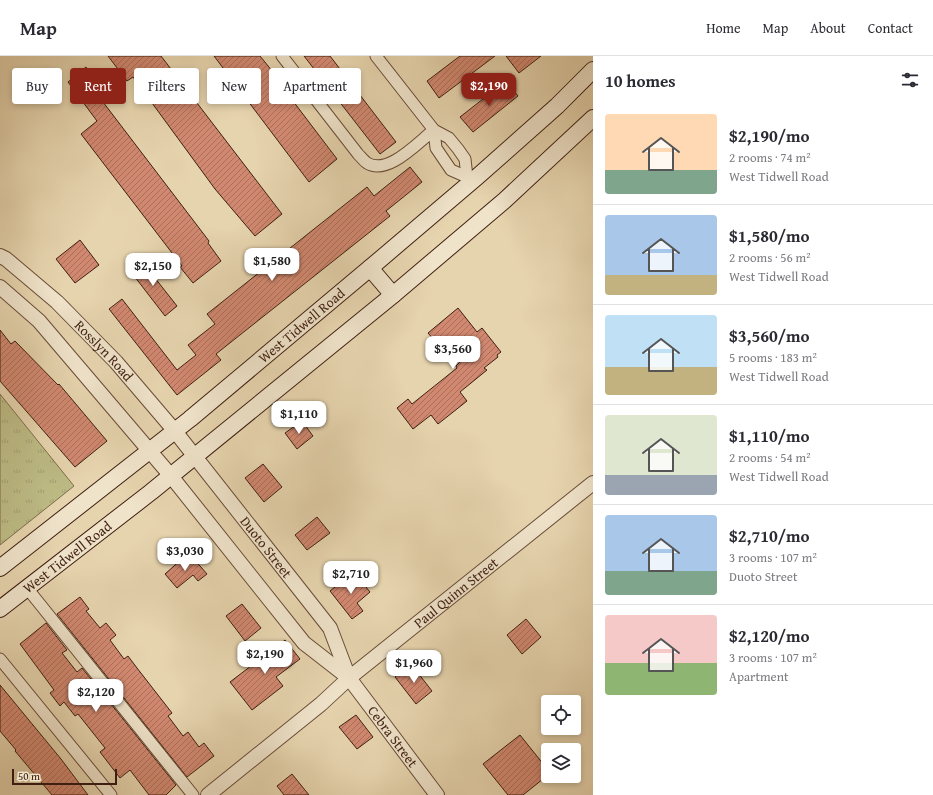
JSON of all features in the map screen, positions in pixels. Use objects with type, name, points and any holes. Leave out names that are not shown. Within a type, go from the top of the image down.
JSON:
[{"type":"main road","name":"West Tidwell Road","points":[[0,568],[174,430],[370,268],[469,179],[557,106],[593,70]]},
{"type":"main road","name":"West Tidwell Road","points":[[0,609],[195,457],[393,295],[505,200],[593,118]]},
{"type":"main road","points":[[370,268],[393,295]]},
{"type":"street","points":[[282,56],[358,154],[368,164],[379,166],[390,164],[434,130]]},
{"type":"street","points":[[376,56],[434,130],[449,138],[465,159],[469,179]]},
{"type":"street","points":[[434,130],[436,148],[451,170],[469,179]]},
{"type":"street","name":"Rosslyn Road","points":[[0,256],[6,259],[57,302],[116,362],[195,457]]},
{"type":"street","name":"Rosslyn Road","points":[[0,287],[39,321],[171,476]]},
{"type":"street","name":"Duoto Street","points":[[195,457],[330,628],[349,678]]},
{"type":"street","name":"Duoto Street","points":[[171,476],[304,643],[349,678]]},
{"type":"street","name":"Paul Quinn Street","points":[[208,795],[321,704],[349,678],[593,483]]},
{"type":"street","points":[[27,588],[193,795]]},
{"type":"street","points":[[0,658],[111,795]]},
{"type":"street","name":"Cebra Street","points":[[349,678],[437,795]]},
{"type":"green space","points":[[0,394],[74,486],[0,545]]},
{"type":"building","points":[[108,56],[161,56],[170,68],[134,68],[134,78],[133,77],[127,81],[126,68],[117,68]]},
{"type":"building","points":[[214,56],[260,56],[270,68],[269,104],[295,104],[337,159],[309,182],[250,104],[261,104],[261,68],[223,68]]},
{"type":"building","points":[[304,56],[330,56],[339,68],[313,68]]},
{"type":"building","points":[[460,56],[495,56],[439,98],[427,81]]},
{"type":"building","points":[[506,56],[541,56],[519,73]]},
{"type":"building","points":[[506,81],[518,96],[473,132],[460,117]]},
{"type":"building","points":[[361,96],[396,142],[380,154],[341,104],[361,104]]},
{"type":"building","points":[[84,104],[105,104],[209,241],[208,243],[221,261],[193,283],[180,267],[182,266],[81,134],[97,121]]},
{"type":"building","points":[[153,104],[198,104],[282,214],[255,236],[215,189]]},
{"type":"building","points":[[410,167],[422,182],[386,211],[390,216],[216,354],[221,360],[177,395],[109,309],[122,299],[177,370],[196,355],[188,345],[215,324],[207,314],[367,187],[374,196]]},
{"type":"building","points":[[80,240],[99,265],[75,283],[56,259]]},
{"type":"building","points":[[140,259],[177,306],[165,316],[128,268]]},
{"type":"building","points":[[458,308],[477,332],[482,328],[501,352],[497,355],[498,357],[484,368],[487,370],[460,392],[467,401],[438,424],[431,415],[413,429],[397,408],[408,399],[412,404],[457,368],[456,366],[460,362],[444,343],[439,346],[428,333]]},
{"type":"building","points":[[0,330],[11,344],[15,341],[58,385],[59,384],[107,441],[75,467],[0,381]]},
{"type":"building","points":[[302,421],[313,436],[297,449],[285,433]]},
{"type":"building","points":[[263,464],[282,487],[264,502],[245,478]]},
{"type":"building","points":[[317,517],[330,533],[307,550],[295,535]]},
{"type":"building","points":[[183,558],[187,564],[193,558],[207,574],[198,581],[193,575],[177,588],[165,574]]},
{"type":"building","points":[[354,572],[370,592],[357,603],[363,611],[352,619],[330,591]]},
{"type":"building","points":[[80,597],[89,609],[86,611],[100,628],[106,623],[116,635],[110,640],[124,659],[128,656],[172,713],[168,716],[183,736],[188,732],[199,747],[204,743],[214,756],[187,777],[57,614]]},
{"type":"building","points":[[242,604],[261,628],[245,641],[226,616]]},
{"type":"building","points":[[526,619],[541,637],[522,654],[507,635]]},
{"type":"building","points":[[46,623],[67,650],[62,653],[77,672],[82,668],[176,785],[166,795],[149,795],[130,770],[120,778],[100,752],[105,748],[78,714],[75,716],[64,702],[60,706],[50,693],[54,690],[20,644]]},
{"type":"building","points":[[285,640],[300,659],[276,677],[283,686],[252,710],[230,682]]},
{"type":"building","points":[[411,664],[432,691],[416,704],[395,677]]},
{"type":"building","points":[[0,685],[61,759],[88,795],[52,795],[15,751],[16,750],[0,731]]},
{"type":"building","points":[[356,715],[373,737],[357,749],[339,727]]},
{"type":"building","points":[[520,735],[541,761],[541,781],[523,795],[508,795],[483,764]]},
{"type":"building","points":[[292,774],[309,795],[284,795],[277,786]]}]
